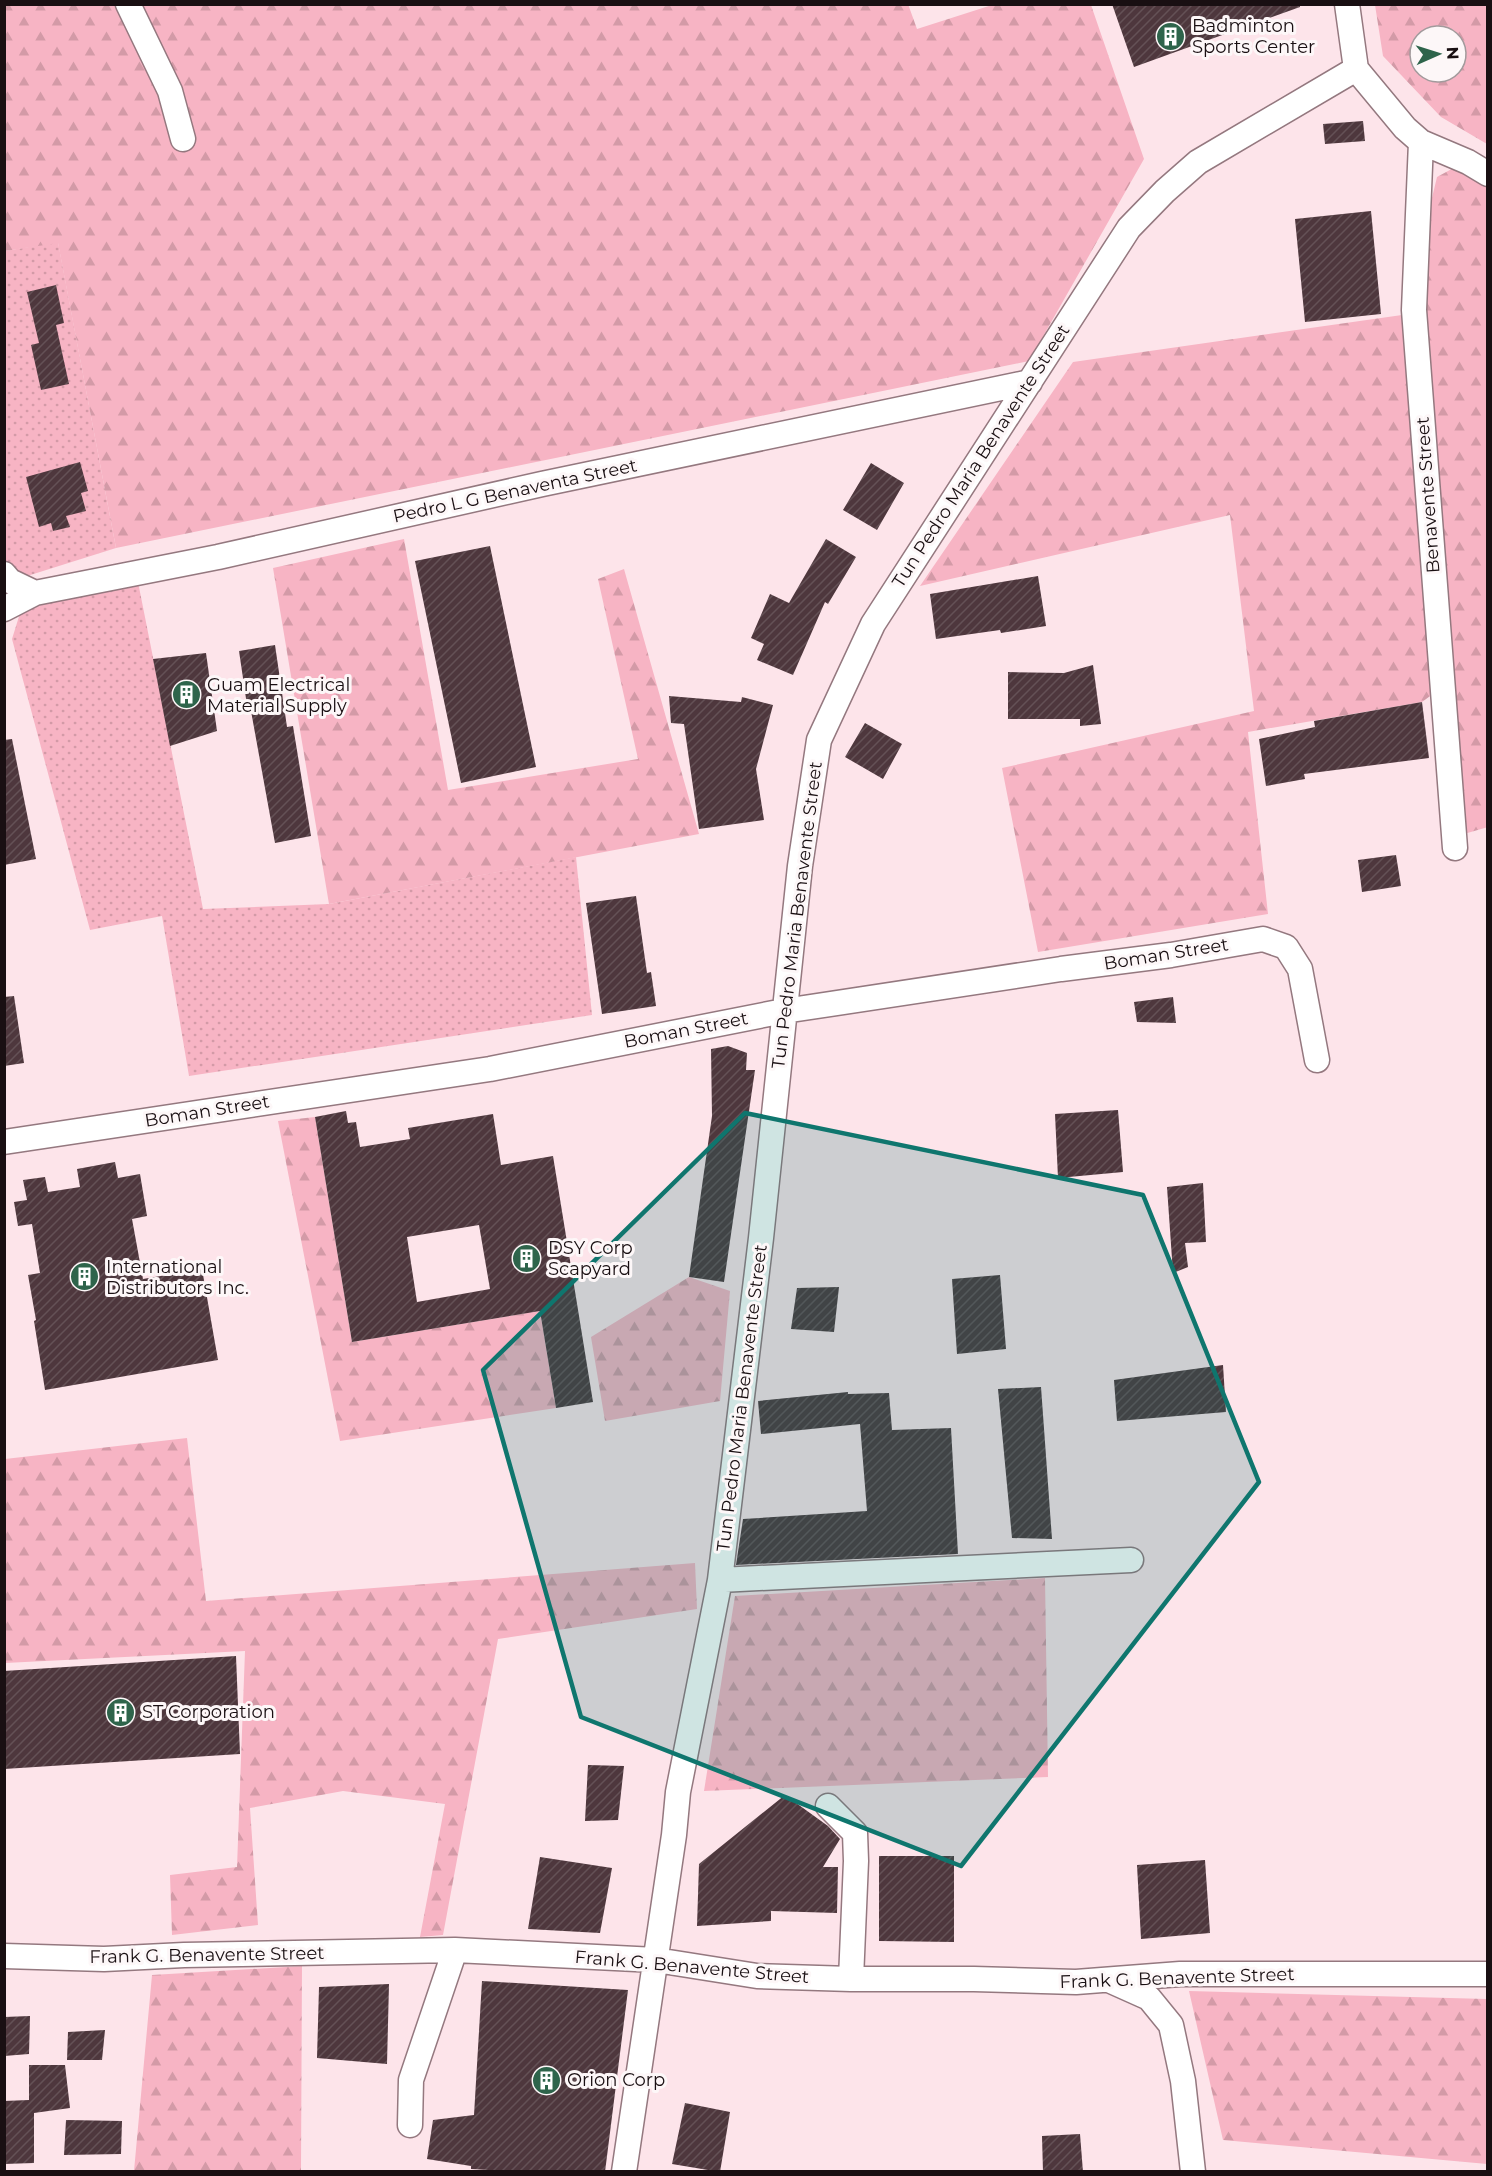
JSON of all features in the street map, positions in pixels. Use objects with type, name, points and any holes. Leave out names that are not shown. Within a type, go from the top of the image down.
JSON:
[{"type":"street","points":[[128,4],[170,92],[183,139]]},
{"type":"street","points":[[1347,4],[1356,69],[1405,128],[1421,142],[1468,162],[1488,174]]},
{"type":"street","name":"Tun Pedro Maria Benavente Street","points":[[624,2172],[656,1960],[678,1792],[720,1580],[800,866],[819,740],[873,624],[1129,228],[1165,191],[1198,162],[1356,69]]},
{"type":"street","name":"Benavente Street","points":[[1421,142],[1414,310],[1455,848]]},
{"type":"street","name":"Pedro L G Benaventa Street","points":[[4,609],[35,593],[218,557],[542,484],[1030,382]]},
{"type":"street","points":[[4,574],[10,581],[35,593]]},
{"type":"street","name":"Boman Street","points":[[4,1142],[490,1069],[784,1011],[1061,969],[1171,955],[1263,939],[1286,947],[1300,969],[1317,1060]]},
{"type":"street","points":[[720,1580],[1131,1560]]},
{"type":"street","points":[[828,1806],[855,1833],[851,1979]]},
{"type":"street","points":[[410,2125],[411,2080],[456,1950]]},
{"type":"street","name":"Frank G. Benavente Street","points":[[4,1956],[104,1959],[456,1950],[656,1960],[757,1976],[1076,1983],[1180,1974],[1488,1974]]},
{"type":"street","points":[[1106,1979],[1149,1998],[1171,2025],[1183,2081],[1193,2172]]},
{"type":"highlighted area","points":[[745,1113],[1143,1195],[1259,1482],[961,1866],[581,1717],[483,1370]]},
{"type":"green space","points":[[908,4],[917,29],[992,5],[1091,5],[1144,159],[1029,361],[116,548],[58,243],[5,251],[5,5]]},
{"type":"green space","points":[[1375,5],[1487,5],[1487,144],[1441,117],[1410,84],[1468,84],[1468,24],[1408,24],[1408,82],[1383,56]]},
{"type":"green space","points":[[1459,165],[1488,176],[1488,827],[1464,834],[1425,373],[1426,223],[1437,177]]},
{"type":"green space","points":[[58,242],[116,548],[5,583],[5,251]]},
{"type":"green space","points":[[1402,315],[1437,691],[1422,702],[1248,732],[1268,914],[1038,952],[1002,768],[1254,711],[1230,515],[920,586],[1073,362]]},
{"type":"green space","points":[[404,539],[448,790],[638,759],[598,579],[624,569],[699,834],[329,904],[273,568]]},
{"type":"green space","points":[[138,582],[203,909],[329,904],[576,857],[592,1015],[189,1076],[162,916],[90,930],[12,639],[21,610]]},
{"type":"green space","points":[[315,1117],[352,1342],[540,1311],[556,1408],[340,1441],[278,1121]]},
{"type":"green space","points":[[689,1277],[730,1291],[720,1401],[605,1421],[591,1337]]},
{"type":"green space","points":[[187,1438],[206,1601],[695,1563],[697,1609],[498,1639],[443,1935],[420,1937],[445,1804],[343,1791],[250,1808],[258,1925],[172,1935],[170,1875],[237,1867],[245,1651],[5,1663],[5,1459]]},
{"type":"green space","points":[[1045,1578],[1048,1777],[704,1791],[735,1596]]},
{"type":"green space","points":[[302,1966],[301,2171],[134,2171],[152,1975]]},
{"type":"green space","points":[[1189,1991],[1487,1999],[1487,2164],[1223,2140]]},
{"type":"building","name":"Badminton Sports Center","points":[[1112,4],[1300,4],[1300,7],[1134,67]]},
{"type":"building","points":[[1363,121],[1365,141],[1325,144],[1323,124]]},
{"type":"building","points":[[1371,211],[1381,314],[1305,322],[1295,219]]},
{"type":"building","points":[[56,285],[64,323],[56,325],[69,384],[41,390],[31,345],[39,343],[27,292]]},
{"type":"building","points":[[80,462],[88,491],[81,493],[86,511],[66,516],[70,527],[53,531],[51,523],[39,527],[26,477]]},
{"type":"building","points":[[871,463],[904,483],[877,530],[843,510]]},
{"type":"building","points":[[826,539],[856,557],[828,604],[825,602],[793,675],[757,660],[764,644],[751,638],[770,594],[789,603]]},
{"type":"building","points":[[490,546],[536,767],[461,783],[415,561]]},
{"type":"building","points":[[1038,576],[1046,626],[936,639],[930,594]]},
{"type":"building","points":[[275,645],[287,727],[293,726],[311,836],[275,843],[251,711],[248,712],[239,651]]},
{"type":"building","name":"Guam Electrical Material Supply","points":[[206,653],[217,731],[170,746],[153,659]]},
{"type":"building","points":[[1093,665],[1101,724],[1080,726],[1080,719],[1008,719],[1008,672],[1064,673]]},
{"type":"building","points":[[669,696],[741,702],[742,697],[773,705],[756,769],[764,820],[699,829],[684,724],[671,723]]},
{"type":"building","points":[[1422,702],[1429,758],[1304,774],[1305,779],[1266,786],[1259,739],[1315,727],[1314,721]]},
{"type":"building","points":[[865,723],[902,744],[883,779],[845,757]]},
{"type":"building","points":[[12,739],[36,859],[4,865],[4,740]]},
{"type":"building","points":[[1396,855],[1401,886],[1362,892],[1358,860]]},
{"type":"building","points":[[636,896],[647,973],[651,972],[656,1006],[602,1014],[586,903]]},
{"type":"building","points":[[14,996],[24,1063],[4,1066],[4,997]]},
{"type":"building","points":[[1173,997],[1176,1023],[1137,1022],[1134,1002]]},
{"type":"building","points":[[728,1046],[747,1053],[746,1070],[755,1070],[724,1282],[689,1277],[712,1116],[711,1049]]},
{"type":"building","points":[[1118,1110],[1123,1172],[1058,1178],[1055,1114]]},
{"type":"building","name":"DSY Corp Scapyard","points":[[346,1111],[348,1123],[356,1122],[360,1147],[410,1139],[408,1128],[493,1114],[501,1165],[553,1156],[593,1402],[556,1408],[540,1311],[352,1342],[315,1117]],"holes":[[[479,1225],[490,1289],[417,1302],[407,1237]]]},
{"type":"building","name":"International Distributors Inc.","points":[[115,1162],[118,1178],[140,1174],[147,1216],[132,1219],[143,1279],[202,1269],[218,1360],[45,1390],[28,1275],[40,1273],[32,1224],[18,1226],[14,1202],[27,1200],[23,1180],[45,1177],[48,1192],[80,1187],[77,1169]]},
{"type":"building","points":[[1203,1183],[1206,1242],[1185,1243],[1188,1267],[1173,1273],[1167,1187]]},
{"type":"building","points":[[1000,1275],[1006,1349],[957,1354],[952,1279]]},
{"type":"building","points":[[839,1287],[834,1332],[791,1329],[797,1288]]},
{"type":"building","points":[[1223,1365],[1226,1412],[1117,1421],[1114,1380]]},
{"type":"building","points":[[1041,1387],[1052,1539],[1012,1538],[998,1389]]},
{"type":"building","points":[[848,1392],[848,1394],[889,1393],[892,1430],[951,1428],[958,1554],[736,1565],[743,1519],[867,1511],[860,1424],[761,1434],[758,1401]]},
{"type":"building","name":"ST Corporation","points":[[236,1656],[240,1754],[4,1769],[4,1671]]},
{"type":"building","points":[[588,1765],[624,1766],[618,1820],[585,1821]]},
{"type":"building","points":[[785,1795],[828,1826],[840,1839],[823,1867],[838,1867],[837,1913],[771,1911],[771,1921],[697,1926],[699,1864]]},
{"type":"building","points":[[879,1856],[954,1856],[954,1942],[879,1941]]},
{"type":"building","points":[[540,1857],[612,1868],[600,1933],[528,1929]]},
{"type":"building","points":[[1205,1860],[1210,1933],[1141,1939],[1137,1865]]},
{"type":"building","name":"Orion Corp","points":[[482,1981],[628,1990],[605,2172],[471,2169],[471,2166],[427,2159],[433,2120],[474,2115]]},
{"type":"building","points":[[389,1984],[387,2064],[317,2058],[319,1987]]},
{"type":"building","points":[[30,2016],[29,2054],[4,2056],[4,2017]]},
{"type":"building","points":[[105,2030],[102,2060],[67,2060],[68,2032]]},
{"type":"building","points":[[29,2065],[65,2065],[70,2108],[34,2113],[34,2163],[4,2164],[4,2101],[29,2100]]},
{"type":"building","points":[[685,2103],[730,2112],[720,2172],[672,2164]]},
{"type":"building","points":[[66,2120],[122,2121],[121,2154],[64,2155]]},
{"type":"building","points":[[1080,2134],[1083,2172],[1043,2172],[1042,2136]]},
{"type":"place","name":"Badminton Sports Center","points":[[1171,36]]},
{"type":"place","name":"Guam Electrical Material Supply","points":[[186,695]]},
{"type":"place","name":"DSY Corp Scapyard","points":[[527,1258]]},
{"type":"place","name":"International Distributors Inc.","points":[[85,1277]]},
{"type":"place","name":"ST Corporation","points":[[121,1712]]},
{"type":"place","name":"Orion Corp","points":[[546,2080]]}]
